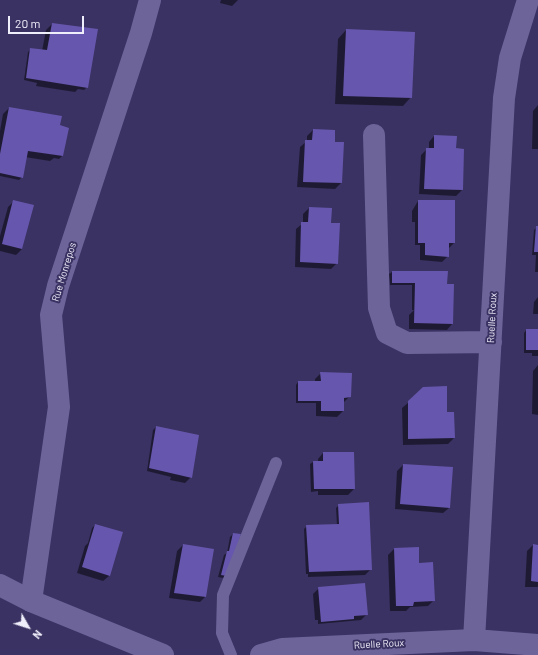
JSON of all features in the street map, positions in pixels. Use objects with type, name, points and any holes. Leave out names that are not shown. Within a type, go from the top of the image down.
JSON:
[{"type":"street","name":"Rue Monrepos","points":[[31,601],[59,407],[52,315],[58,286],[141,33],[150,0]]},
{"type":"street","name":"Ruelle Roux","points":[[474,640],[504,98],[510,58],[528,0]]},
{"type":"street","points":[[374,135],[379,308],[388,333],[407,343],[491,342]]},
{"type":"street","points":[[0,585],[31,601],[163,655]]},
{"type":"street","name":"Ruelle Roux","points":[[261,655],[282,649],[474,640],[535,648]]},
{"type":"lane","points":[[231,655],[222,633],[223,596],[276,463]]},
{"type":"building","points":[[52,23],[98,29],[88,88],[26,78],[30,48],[47,50]]},
{"type":"building","points":[[346,29],[415,32],[412,98],[343,96]]},
{"type":"building","points":[[9,107],[62,116],[60,125],[69,128],[63,156],[28,151],[23,178],[0,173],[0,154]]},
{"type":"building","points":[[313,129],[335,130],[335,142],[344,142],[342,183],[303,182],[305,140],[312,140]]},
{"type":"building","points":[[434,135],[457,136],[456,148],[464,149],[463,190],[424,189],[426,148],[434,148]]},
{"type":"building","points":[[13,200],[34,205],[22,249],[2,244]]},
{"type":"building","points":[[418,200],[455,200],[455,243],[449,243],[449,257],[425,255],[425,243],[418,243]]},
{"type":"building","points":[[309,207],[332,208],[331,223],[340,223],[338,264],[300,262],[301,222],[308,222]]},
{"type":"building","points":[[536,226],[538,226],[538,252],[534,252]]},
{"type":"building","points":[[392,271],[448,271],[447,284],[454,284],[453,324],[414,323],[415,283],[392,283]]},
{"type":"building","points":[[526,329],[538,329],[538,350],[526,350]]},
{"type":"building","points":[[320,372],[352,373],[351,397],[344,398],[344,411],[321,411],[321,401],[298,401],[298,381],[321,381]]},
{"type":"building","points":[[447,386],[447,412],[454,412],[455,438],[408,439],[408,401],[423,387]]},
{"type":"building","points":[[156,426],[199,435],[192,478],[149,468]]},
{"type":"building","points":[[323,452],[354,452],[355,489],[314,489],[313,461],[323,461]]},
{"type":"building","points":[[403,464],[453,467],[450,508],[400,504]]},
{"type":"building","points":[[369,502],[372,570],[309,572],[306,525],[339,524],[338,504]]},
{"type":"building","points":[[95,524],[123,532],[110,576],[82,567]]},
{"type":"building","points":[[233,533],[241,534],[227,576],[221,575],[227,551],[229,551]]},
{"type":"building","points":[[183,544],[214,549],[206,597],[174,593]]},
{"type":"building","points":[[533,544],[538,545],[538,582],[531,581]]},
{"type":"building","points":[[419,547],[419,563],[433,562],[435,601],[414,602],[413,606],[396,606],[394,548]]},
{"type":"building","points":[[365,583],[368,615],[354,616],[354,619],[321,622],[318,587]]}]
